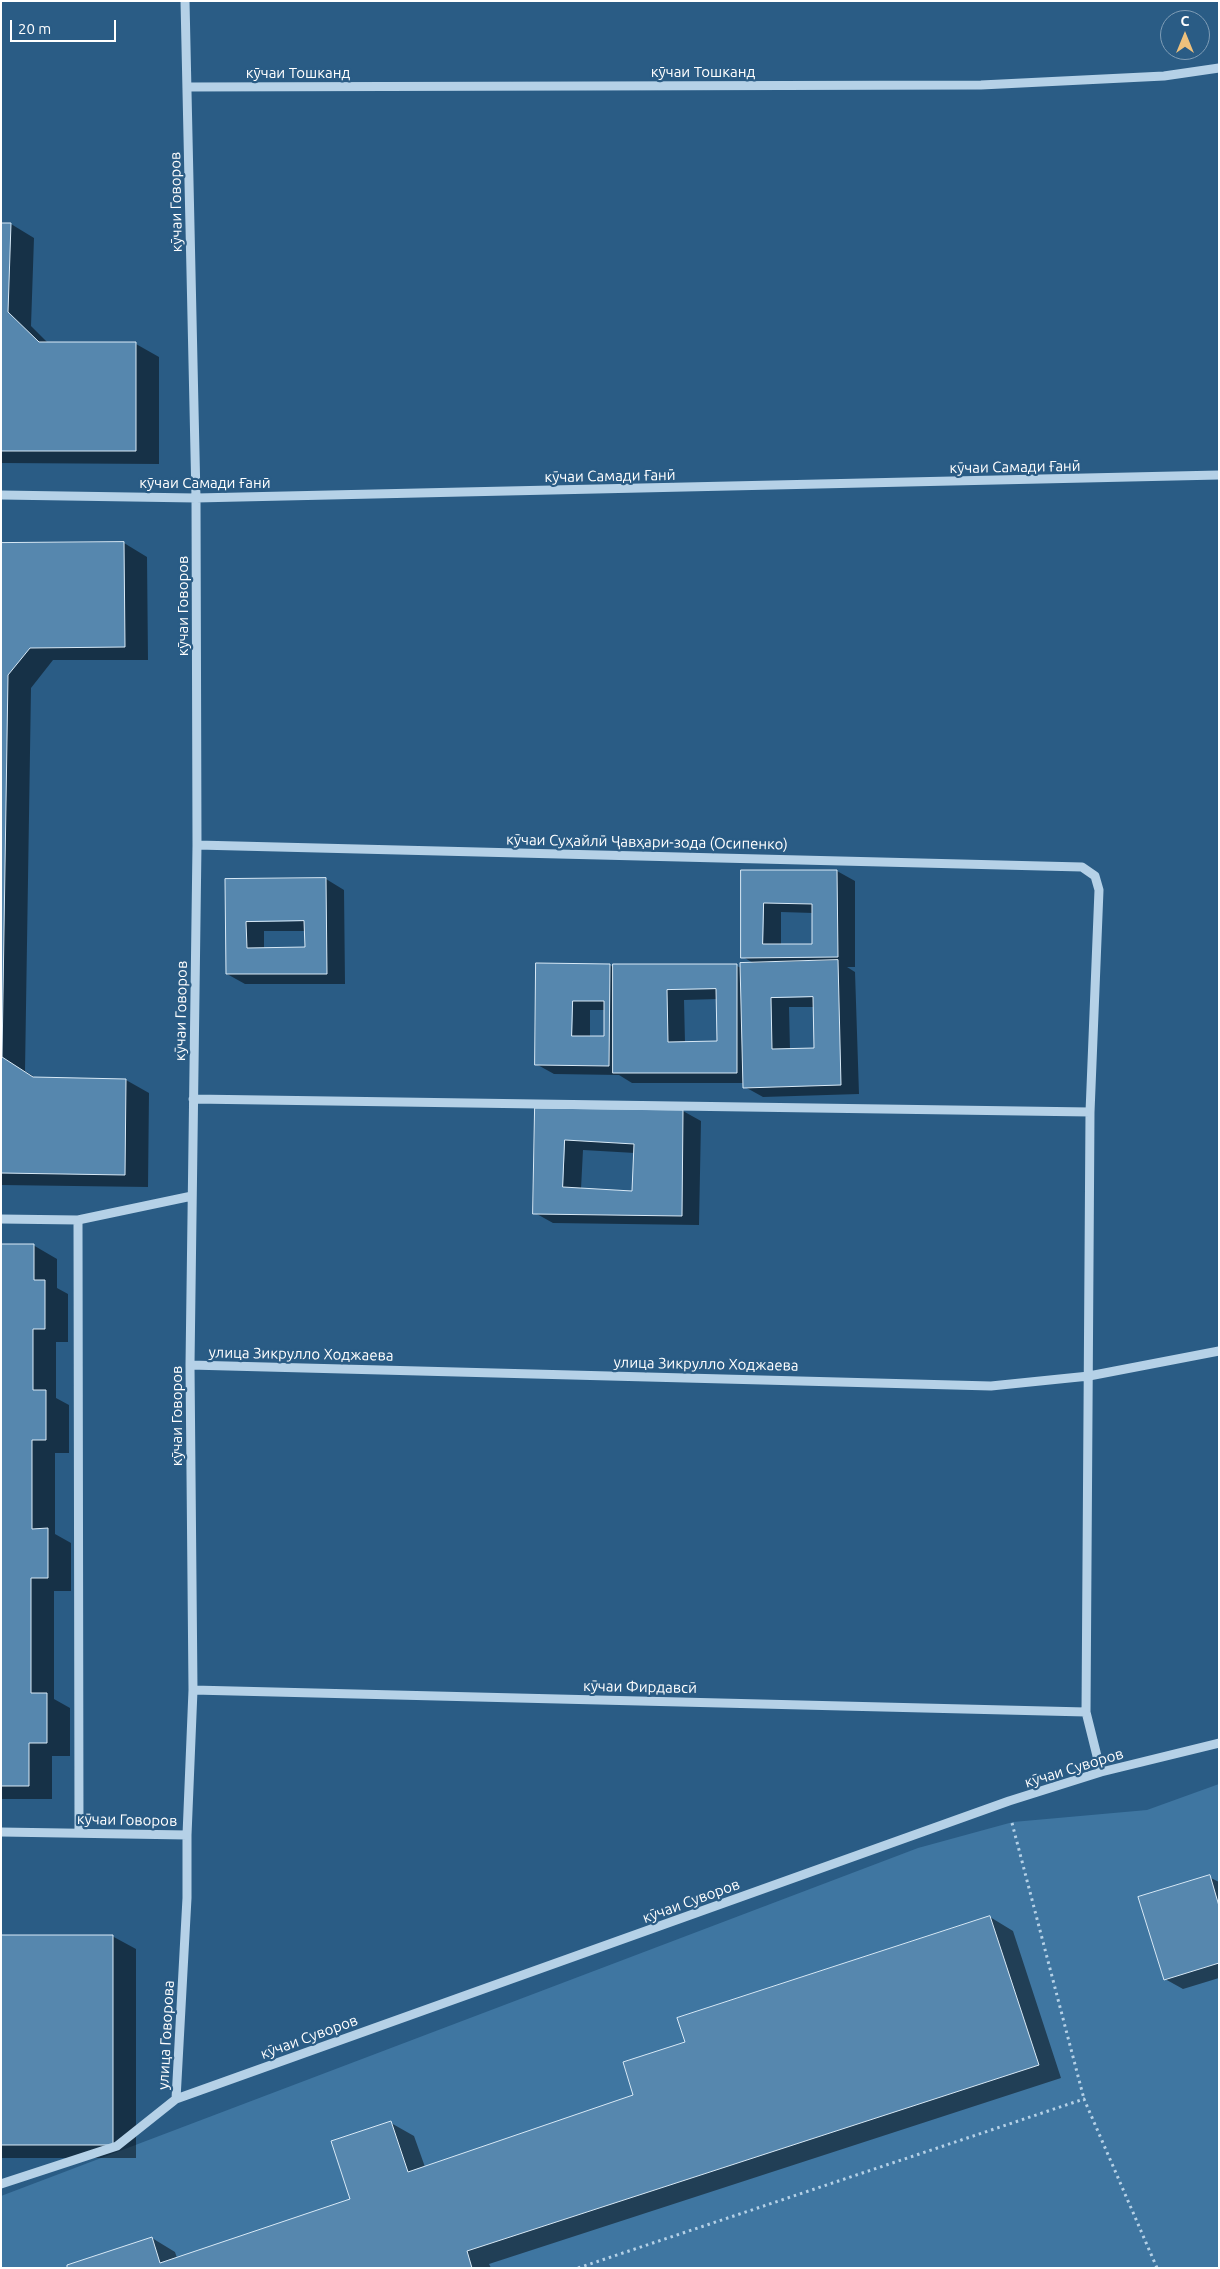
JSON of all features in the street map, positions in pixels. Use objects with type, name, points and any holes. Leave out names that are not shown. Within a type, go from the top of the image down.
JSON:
[{"type":"street","name":"кӯчаи Говоров","points":[[1,1832],[187,1835],[193,1690],[190,1365],[197,845],[196,498],[185,1]]},
{"type":"street","name":"кӯчаи Тошканд","points":[[187,87],[981,85],[1164,76],[1219,68]]},
{"type":"street","name":"кӯчаи Самади Ғанӣ","points":[[1,495],[196,498],[1219,475]]},
{"type":"street","name":"кӯчаи Суҳайлӣ Ҷавҳари-зода (Осипенко)","points":[[197,845],[1082,867],[1095,876],[1099,890],[1090,1112]]},
{"type":"street","points":[[193,1100],[1090,1112],[1086,1712],[1101,1772]]},
{"type":"street","points":[[1,1219],[78,1220],[192,1196]]},
{"type":"street","points":[[78,1220],[79,1832]]},
{"type":"street","name":"улица Зикрулло Ходжаева","points":[[190,1365],[991,1386],[1089,1376],[1219,1351]]},
{"type":"street","name":"кӯчаи Фирдавсӣ","points":[[193,1690],[1086,1712]]},
{"type":"street","name":"кӯчаи Суворов","points":[[176,2099],[1007,1803],[1101,1772],[1219,1743]]},
{"type":"street","name":"улица Говорова","points":[[1,2184],[117,2146],[176,2099],[186,1898],[187,1835]]},
{"type":"path","points":[[1007,1803],[1084,2099],[1157,2268]]},
{"type":"path","points":[[578,2268],[1084,2099]]},
{"type":"shaded area","points":[[1219,1784],[1219,2268],[1,2268],[1,2196],[918,1848],[1013,1822],[1147,1810]]},
{"type":"building","points":[[1,223],[11,223],[8,312],[39,342],[136,342],[136,451],[1,451]]},
{"type":"building","points":[[124,542],[125,647],[30,648],[8,675],[2,1057],[33,1077],[126,1079],[125,1175],[1,1173],[1,543]]},
{"type":"building","points":[[741,870],[837,870],[838,957],[741,958]],"holes":[[[764,903],[812,904],[812,944],[763,944]]]},
{"type":"building","points":[[326,878],[327,974],[226,974],[225,879]],"holes":[[[304,921],[305,947],[247,948],[246,922]]]},
{"type":"building","points":[[838,960],[841,1085],[743,1088],[740,963]],"holes":[[[813,997],[814,1048],[772,1049],[771,998]]]},
{"type":"building","points":[[536,963],[610,964],[609,1066],[535,1065]],"holes":[[[573,1001],[604,1001],[604,1036],[572,1036]]]},
{"type":"building","points":[[613,964],[737,964],[737,1073],[613,1073]],"holes":[[[716,989],[717,1041],[668,1042],[667,990]]]},
{"type":"building","points":[[535,1108],[683,1110],[682,1216],[533,1214]],"holes":[[[565,1140],[634,1144],[632,1191],[563,1187]]]},
{"type":"building","points":[[1,1244],[34,1244],[34,1280],[45,1280],[45,1329],[33,1329],[33,1390],[46,1390],[46,1440],[32,1440],[32,1529],[48,1528],[48,1578],[31,1578],[31,1693],[47,1693],[47,1743],[29,1743],[29,1786],[1,1786]]},
{"type":"building","points":[[1210,1875],[1219,1906],[1219,1963],[1164,1980],[1138,1897]]},
{"type":"building","points":[[990,1916],[1039,2065],[467,2251],[472,2268],[67,2268],[67,2265],[152,2237],[160,2263],[350,2199],[331,2141],[391,2121],[408,2172],[633,2095],[623,2062],[685,2042],[677,2018]]},
{"type":"building","points":[[1,1935],[113,1935],[113,2145],[1,2145]]}]
